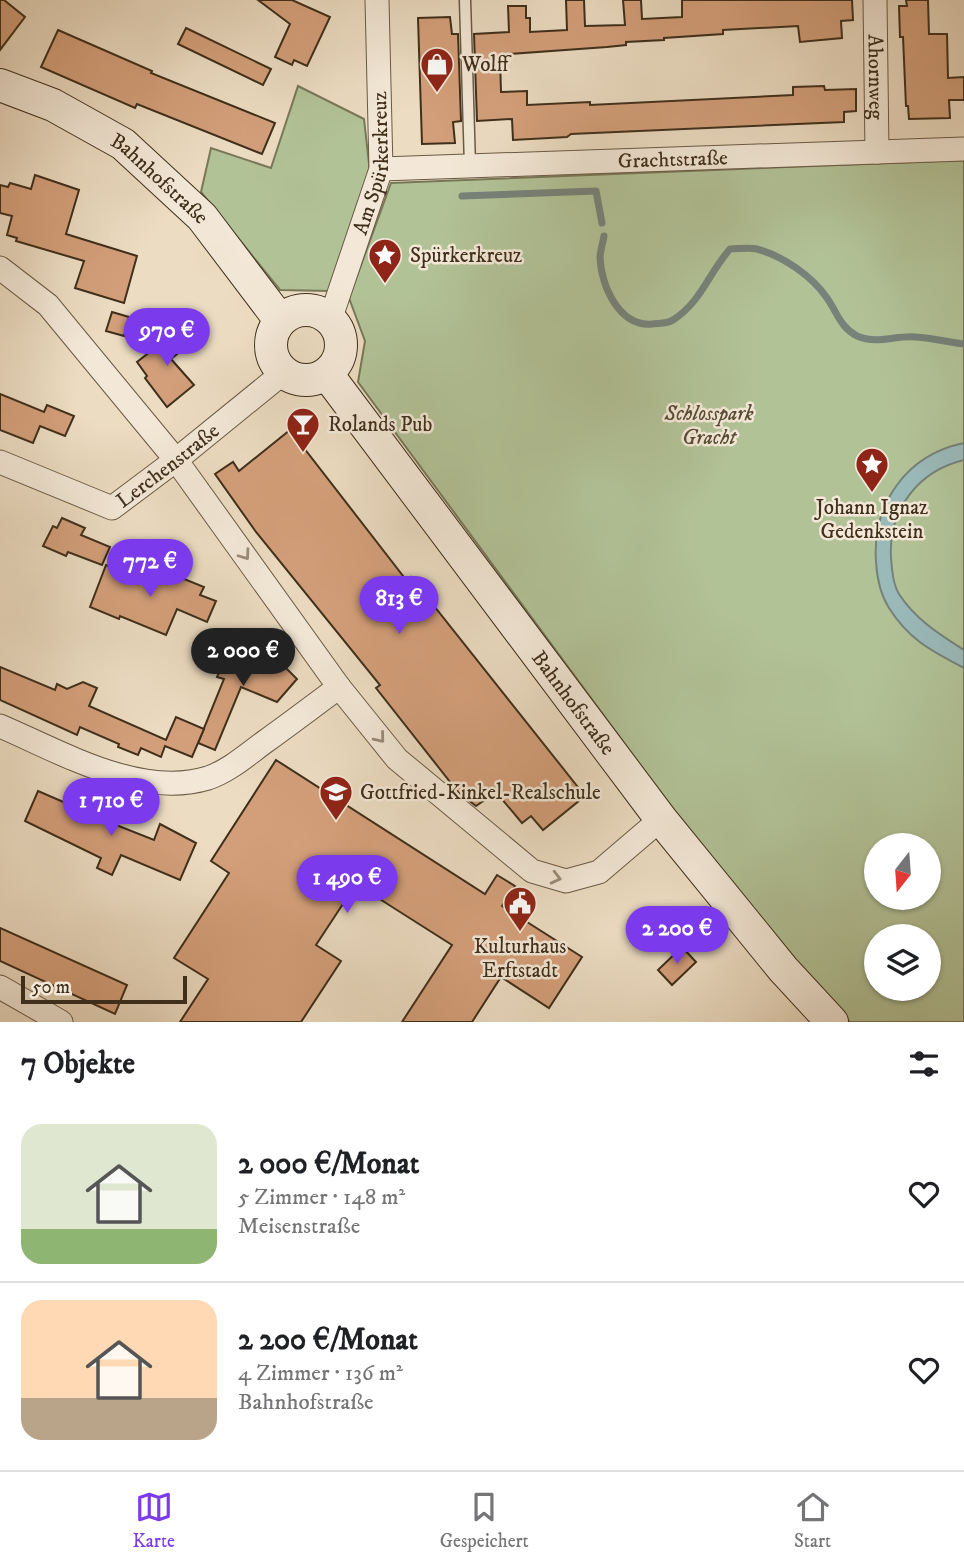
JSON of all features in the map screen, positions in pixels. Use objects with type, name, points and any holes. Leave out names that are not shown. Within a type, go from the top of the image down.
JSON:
[{"type":"street","name":"Am Spürkerkreuz","points":[[330,320],[381,169],[377,0]]},
{"type":"street","name":"Ahornweg","points":[[875,0],[877,152]]},
{"type":"street","name":"Bahnhofstraße","points":[[0,85],[53,105],[123,144],[202,217],[280,320]]},
{"type":"street","name":"Grachtstraße","points":[[381,169],[964,149]]},
{"type":"street","points":[[0,268],[48,305],[176,460],[339,687],[397,759],[531,871],[566,881],[599,872],[662,819]]},
{"type":"street","points":[[311,310],[330,320],[337,328],[341,344],[337,363],[327,373],[313,380],[296,379],[283,373],[273,360],[270,348],[273,332],[280,320],[292,313],[311,310]]},
{"type":"street","name":"Lerchenstraße","points":[[0,462],[112,508],[283,373]]},
{"type":"street","name":"Bahnhofstraße","points":[[327,373],[662,819],[783,969],[832,1022]]},
{"type":"street","points":[[0,726],[127,778],[182,782],[208,778],[233,765],[339,687]]},
{"type":"street","points":[[0,987],[61,1022]]},
{"type":"lane","points":[[465,0],[470,166]]},
{"type":"green space","points":[[298,86],[364,119],[370,173],[330,291],[280,290],[201,192],[211,148],[271,168]]},
{"type":"green space","name":"Schlosspark Gracht","points":[[964,160],[964,1022],[850,1022],[789,956],[672,808],[358,382],[365,341],[349,298],[391,183]]},
{"type":"water","points":[[964,443],[964,460],[933,473],[909,495],[895,524],[891,540],[891,558],[899,594],[920,618],[964,650],[964,668],[922,644],[897,619],[881,592],[876,541],[887,502],[897,485],[925,458]]},
{"type":"building","points":[[0,0],[4,0],[25,17],[0,50]]},
{"type":"building","points":[[258,0],[292,0],[330,17],[307,66],[294,60],[292,65],[275,57],[290,24]]},
{"type":"building","points":[[566,0],[584,0],[585,26],[625,25],[623,0],[641,0],[642,19],[682,17],[682,0],[852,0],[853,20],[841,21],[842,38],[800,42],[798,26],[723,30],[723,34],[626,42],[626,45],[510,54],[511,57],[500,58],[501,92],[527,91],[527,105],[590,102],[590,105],[793,95],[793,87],[824,86],[825,90],[856,89],[856,111],[844,112],[844,122],[571,134],[567,137],[513,140],[512,119],[477,121],[474,34],[509,32],[508,6],[526,6],[526,18],[530,18],[530,32],[567,30]]},
{"type":"building","points":[[906,0],[928,0],[929,34],[947,34],[948,78],[964,77],[964,100],[949,100],[950,118],[909,119],[899,6],[907,6]]},
{"type":"building","points":[[450,17],[452,34],[458,34],[461,121],[453,122],[455,143],[422,144],[418,18]]},
{"type":"building","points":[[186,28],[271,69],[263,85],[178,44]]},
{"type":"building","points":[[58,30],[152,71],[151,73],[275,123],[262,154],[137,104],[135,108],[41,67]]},
{"type":"building","points":[[35,175],[79,190],[66,234],[137,256],[124,303],[75,288],[84,261],[16,241],[17,238],[7,235],[12,216],[0,213],[0,185],[8,187],[10,183],[31,189]]},
{"type":"building","points":[[112,312],[129,317],[124,336],[106,331]]},
{"type":"building","points":[[182,327],[193,341],[171,359],[194,385],[167,407],[145,378],[147,376],[137,362]]},
{"type":"building","points":[[0,394],[44,412],[47,405],[74,416],[65,436],[40,426],[33,443],[0,430]]},
{"type":"building","points":[[290,430],[407,581],[411,577],[585,796],[543,830],[531,816],[522,823],[496,792],[476,806],[458,792],[376,688],[380,685],[256,532],[215,474],[233,462],[239,471]]},
{"type":"building","points":[[62,518],[85,528],[81,535],[110,547],[102,565],[68,552],[66,556],[43,546],[53,526],[57,528]]},
{"type":"building","points":[[106,565],[151,586],[155,578],[164,580],[167,572],[204,587],[200,595],[216,601],[207,622],[177,609],[166,635],[90,607]]},
{"type":"building","points":[[231,644],[287,669],[297,679],[277,702],[241,687],[215,750],[198,743],[224,679],[217,677]]},
{"type":"building","points":[[0,667],[55,690],[57,684],[67,689],[83,682],[97,688],[89,706],[166,740],[176,717],[204,729],[192,757],[165,746],[161,757],[141,748],[138,755],[80,727],[77,735],[0,700]]},
{"type":"building","points":[[276,760],[485,894],[497,875],[515,886],[502,906],[582,957],[549,1008],[501,977],[472,1022],[402,1022],[452,945],[356,884],[316,945],[341,961],[301,1022],[180,1022],[208,979],[174,958],[229,873],[211,861]]},
{"type":"building","points":[[38,791],[84,811],[86,807],[108,817],[106,821],[154,840],[160,824],[196,843],[180,880],[121,855],[112,875],[97,868],[101,858],[25,821]]},
{"type":"building","points":[[0,928],[127,985],[115,1014],[0,961]]},
{"type":"building","points":[[682,947],[696,962],[672,985],[658,970]]},
{"type":"waterway","points":[[462,196],[596,191],[602,223]]},
{"type":"waterway","points":[[604,236],[600,258],[608,292],[621,312],[640,323],[673,320],[698,296],[730,249],[751,248],[777,257],[805,275],[821,290],[843,324],[857,336],[872,340],[916,337],[964,344]]},
{"type":"place","name":"Wolff","points":[[437,94]]},
{"type":"place","name":"Spürkerkreuz","points":[[385,285]]},
{"type":"place","name":"Rolands Pub","points":[[303,454]]},
{"type":"place","name":"Johann Ignaz Gedenkstein","points":[[872,494]]},
{"type":"place","name":"Gottfried-Kinkel-Realschule","points":[[336,822]]},
{"type":"place","name":"Kulturhaus Erftstadt","points":[[520,933]]}]
